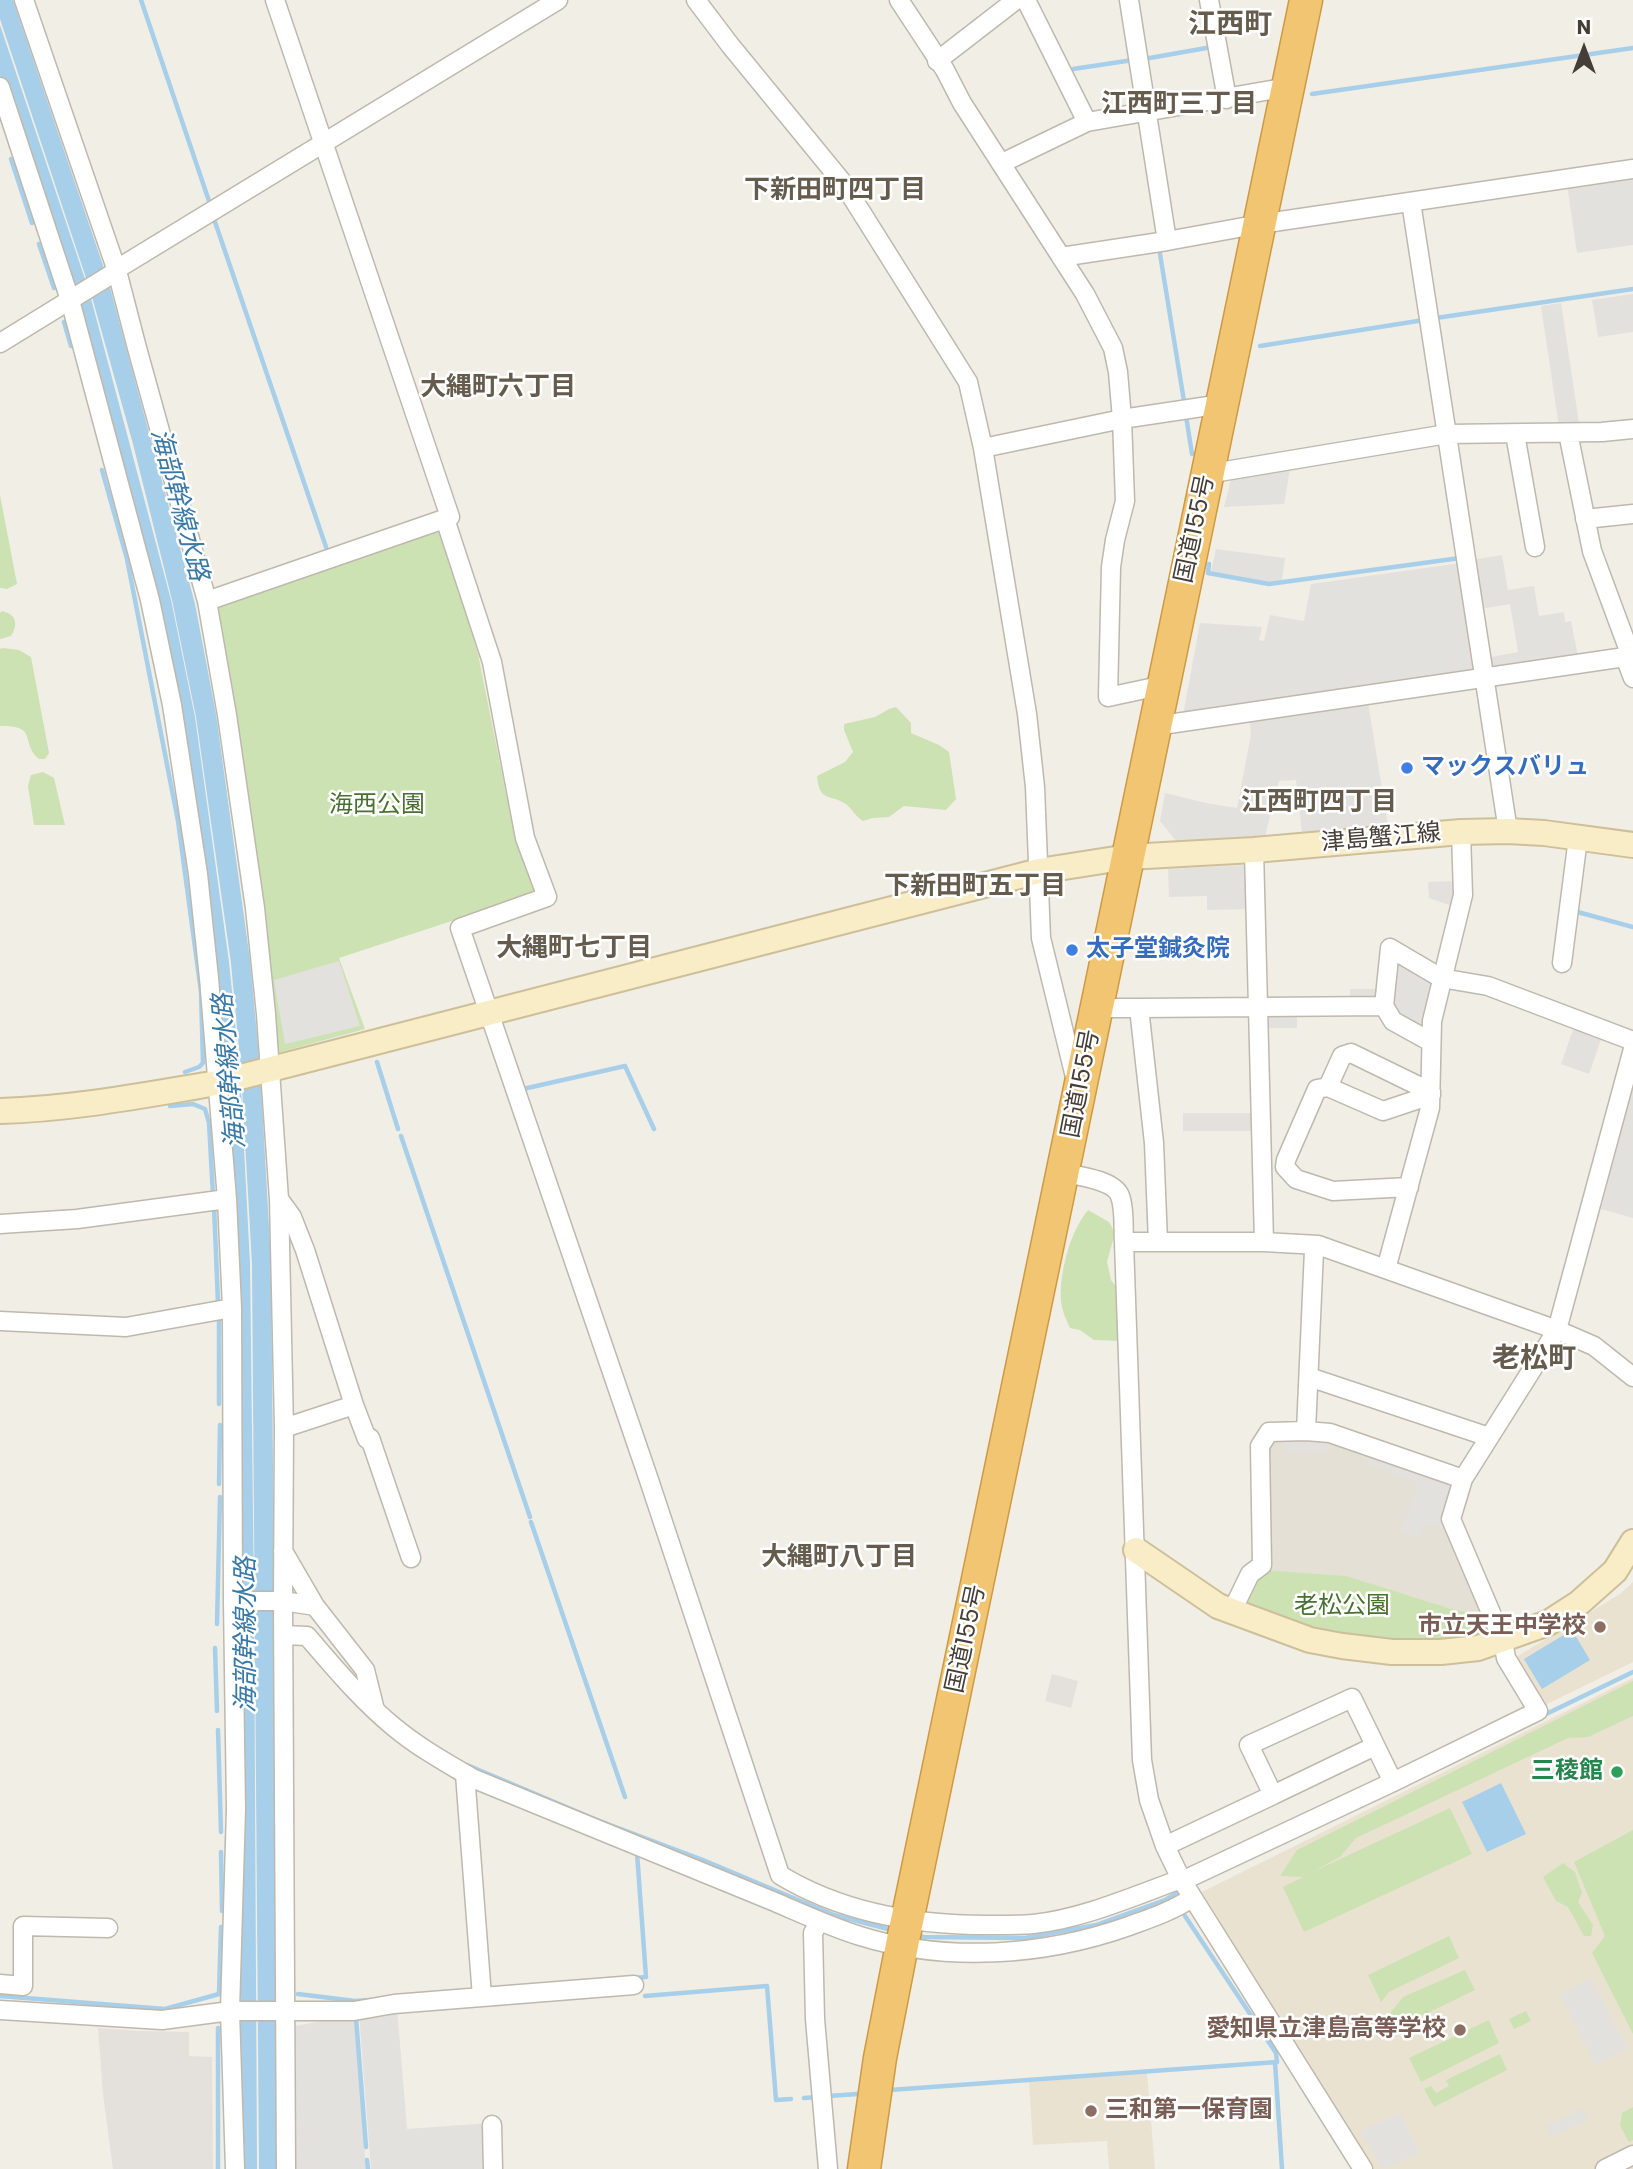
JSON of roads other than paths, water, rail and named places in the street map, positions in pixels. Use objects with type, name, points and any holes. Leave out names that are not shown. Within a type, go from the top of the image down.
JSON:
[{"type":"highway","name":"国道155号","points":[[864,2169],[880,2058],[904,1936],[1306,0]]},
{"type":"street","points":[[24,0],[115,272],[207,601],[227,715],[255,908],[266,1071],[279,1199],[284,1427],[280,1601],[284,1635],[286,2169]]},
{"type":"street","points":[[207,601],[450,517],[275,0]]},
{"type":"street","points":[[0,343],[558,0]]},
{"type":"street","points":[[696,0],[843,183],[968,382],[983,447],[1027,714],[1035,787],[1041,938],[1079,1095]]},
{"type":"street","points":[[899,0],[944,70],[961,103],[1086,294],[1113,348],[1122,419],[1125,501],[1111,567],[1108,697],[1164,685]]},
{"type":"street","points":[[937,61],[1016,0]]},
{"type":"street","points":[[1026,0],[1087,122]]},
{"type":"street","points":[[1209,0],[1227,99]]},
{"type":"street","points":[[1135,1],[1147,113],[1167,241]]},
{"type":"street","points":[[0,87],[71,299],[150,600],[172,705],[198,874],[220,1083],[232,1308],[236,1809],[230,2011],[235,2169]]},
{"type":"street","points":[[1002,163],[1087,122],[1288,88]]},
{"type":"street","points":[[1061,257],[1260,224],[1633,169]]},
{"type":"street","points":[[1411,202],[1508,831]]},
{"type":"street","points":[[983,447],[1122,419],[1222,404]]},
{"type":"street","points":[[1208,474],[1447,435],[1633,429]]},
{"type":"street","points":[[1516,433],[1535,547]]},
{"type":"street","points":[[1568,433],[1592,551],[1630,656],[1633,678]]},
{"type":"street","points":[[1585,519],[1633,514]]},
{"type":"street","points":[[445,519],[492,662],[525,838],[547,897],[460,928],[649,1480],[780,1875],[794,1896],[819,1922],[861,1937],[904,1936],[945,1924],[1032,1924],[1059,1920],[1122,1901],[1185,1887],[1538,1710],[1506,1658],[1503,1641],[1451,1519],[1463,1479],[1557,1329],[1633,1049]]},
{"type":"street","points":[[1155,726],[1630,656]]},
{"type":"street","points":[[1386,1269],[1430,1108],[1432,1021],[1463,895],[1461,831]]},
{"type":"street","name":"津島蟹江線","points":[[0,1111],[43,1110],[106,1103],[220,1083],[1039,871],[1128,857],[1254,850],[1461,831],[1508,831],[1633,845]]},
{"type":"street","points":[[1562,963],[1578,838]]},
{"type":"street","points":[[1254,850],[1264,1242]]},
{"type":"street","points":[[1431,1042],[1393,1021],[1384,1006],[1390,948],[1441,978],[1488,986],[1633,1041]]},
{"type":"street","points":[[1097,1008],[1384,1006]]},
{"type":"street","points":[[1139,1008],[1154,1143],[1158,1242]]},
{"type":"street","points":[[1328,1087],[1342,1056],[1351,1054],[1431,1093]]},
{"type":"street","points":[[1409,1187],[1333,1191],[1296,1178],[1289,1173],[1286,1160],[1317,1089],[1328,1087],[1383,1111],[1431,1093]]},
{"type":"street","points":[[1064,1173],[1091,1178],[1116,1189],[1121,1197],[1142,1760],[1149,1800],[1165,1846],[1185,1887],[1363,2169]]},
{"type":"street","points":[[0,1224],[77,1219],[227,1199]]},
{"type":"street","points":[[279,1199],[292,1217],[305,1250],[354,1405],[367,1439],[370,1438],[411,1558]]},
{"type":"street","points":[[1124,1242],[1264,1242],[1318,1245],[1557,1329],[1594,1346],[1633,1377]]},
{"type":"street","points":[[1306,1431],[1314,1250],[1318,1245]]},
{"type":"street","points":[[0,1321],[126,1326],[232,1308]]},
{"type":"street","points":[[1308,1377],[1489,1437]]},
{"type":"street","points":[[284,1427],[354,1405]]},
{"type":"street","points":[[1232,1611],[1250,1574],[1262,1565],[1260,1446],[1269,1432],[1330,1433],[1463,1479]]},
{"type":"street","points":[[1136,1550],[1218,1606],[1310,1640],[1392,1652],[1441,1652],[1478,1648],[1548,1623],[1579,1603],[1615,1571],[1633,1542]]},
{"type":"street","points":[[283,1551],[315,1606],[365,1670],[375,1710]]},
{"type":"street","points":[[234,1601],[280,1601],[315,1606]]},
{"type":"street","points":[[284,1635],[307,1636],[394,1728],[465,1774],[794,1896],[847,1905],[934,1951],[1023,1951],[1088,1939],[1171,1911],[1185,1887]]},
{"type":"street","points":[[1273,1796],[1250,1745],[1352,1698],[1393,1782]]},
{"type":"street","points":[[1165,1846],[1376,1746]]},
{"type":"street","points":[[465,1774],[482,1997]]},
{"type":"street","points":[[819,1922],[813,1933],[815,2019],[828,2169]]},
{"type":"street","points":[[0,1984],[23,1986],[23,1926],[108,1928]]},
{"type":"street","points":[[0,2010],[162,2020],[230,2011],[354,2011],[394,2004],[635,1985]]},
{"type":"street","points":[[492,2125],[493,2169]]},
{"type":"street","points":[[1605,2169],[1633,2155]]},
{"type":"water","points":[[0,0],[13,0],[108,280],[195,604],[216,714],[250,960],[260,1067],[271,1263],[280,2169],[259,2169],[252,1264],[241,1071],[231,963],[196,717],[172,600],[133,444],[90,290],[0,19]]},
{"type":"water","name":"海部幹線水路","points":[[0,25],[89,291],[171,600],[195,717],[229,962],[240,1072],[250,1264],[257,2169],[242,2169],[235,1266],[178,711],[75,300],[0,76]]},
{"type":"water","points":[[1572,1630],[1590,1660],[1542,1689],[1524,1659]]},
{"type":"water","points":[[1501,1783],[1526,1834],[1487,1852],[1462,1802]]},
{"type":"waterway","points":[[141,0],[210,204]]},
{"type":"waterway","points":[[1144,59],[1212,47],[1212,50]]},
{"type":"waterway","points":[[1312,94],[1633,48]]},
{"type":"waterway","points":[[1073,69],[1133,60]]},
{"type":"waterway","points":[[11,159],[32,223]]},
{"type":"waterway","points":[[214,219],[326,547]]},
{"type":"waterway","points":[[39,244],[54,288]]},
{"type":"waterway","points":[[1159,248],[1184,401]]},
{"type":"waterway","points":[[1436,318],[1633,289]]},
{"type":"waterway","points":[[1260,346],[1424,320]]},
{"type":"waterway","points":[[64,322],[71,346]]},
{"type":"waterway","points":[[1186,416],[1192,454]]},
{"type":"waterway","name":"海部幹線水路","points":[[102,470],[127,559],[178,821],[201,992],[203,1063],[185,1072]]},
{"type":"waterway","points":[[1209,564],[1208,573],[1269,584],[1460,558]]},
{"type":"waterway","points":[[1574,911],[1633,927]]},
{"type":"waterway","points":[[377,1062],[398,1129]]},
{"type":"waterway","points":[[523,1089],[625,1066],[654,1129]]},
{"type":"waterway","name":"海部幹線水路","points":[[170,1106],[193,1104],[205,1109],[209,1123],[213,1195]]},
{"type":"waterway","points":[[401,1136],[530,1517]]},
{"type":"waterway","points":[[214,1206],[218,1303]]},
{"type":"waterway","points":[[219,1316],[219,1404]]},
{"type":"waterway","points":[[219,1484],[220,1425]]},
{"type":"waterway","name":"海部幹線水路","points":[[217,1624],[220,1497]]},
{"type":"waterway","points":[[531,1522],[625,1797]]},
{"type":"waterway","points":[[215,1648],[217,1711]]},
{"type":"waterway","points":[[1542,1716],[1633,1672]]},
{"type":"waterway","points":[[218,1730],[221,1832]]},
{"type":"waterway","points":[[467,1765],[834,1915],[892,1930]]},
{"type":"waterway","points":[[221,1852],[222,1911]]},
{"type":"waterway","points":[[633,1978],[646,1977],[637,1853]]},
{"type":"waterway","points":[[915,1935],[1025,1938],[1096,1925],[1165,1900],[1181,1891]]},
{"type":"waterway","points":[[890,2090],[1277,2062],[1276,2053],[1185,1916]]},
{"type":"waterway","points":[[0,1996],[165,2009],[219,1994],[221,1927]]},
{"type":"waterway","points":[[645,1996],[767,1986],[776,2100],[791,2099]]},
{"type":"waterway","points":[[298,1994],[355,2001],[371,2000]]},
{"type":"waterway","points":[[356,2018],[366,2147]]},
{"type":"waterway","points":[[218,2028],[218,2169]]},
{"type":"waterway","points":[[1275,2062],[1282,2169]]},
{"type":"waterway","points":[[828,2096],[858,2094]]},
{"type":"waterway","points":[[804,2098],[817,2097]]},
{"type":"waterway","points":[[367,2160],[368,2169]]},
{"type":"place","name":"マックスバリュ","points":[[1407,768]]},
{"type":"place","name":"太子堂鍼灸院","points":[[1072,950]]},
{"type":"place","name":"市立天王中学校","points":[[1600,1627]]},
{"type":"place","name":"三稜館","points":[[1617,1772]]},
{"type":"place","name":"愛知県立津島高等学校","points":[[1460,2030]]},
{"type":"place","name":"三和第一保育園","points":[[1091,2111]]},
{"type":"district","name":"江西町","points":[[1230,26]]},
{"type":"district","name":"江西町三丁目","points":[[1179,105]]},
{"type":"district","name":"下新田町四丁目","points":[[835,191]]},
{"type":"district","name":"大縄町六丁目","points":[[498,388]]},
{"type":"district","name":"江西町四丁目","points":[[1319,803]]},
{"type":"district","name":"下新田町五丁目","points":[[975,887]]},
{"type":"district","name":"大縄町七丁目","points":[[574,949]]},
{"type":"district","name":"老松町","points":[[1534,1360]]},
{"type":"district","name":"大縄町八丁目","points":[[839,1558]]},
{"type":"park label","name":"海西公園","points":[[377,806]]},
{"type":"park label","name":"老松公園","points":[[1342,1607]]}]
